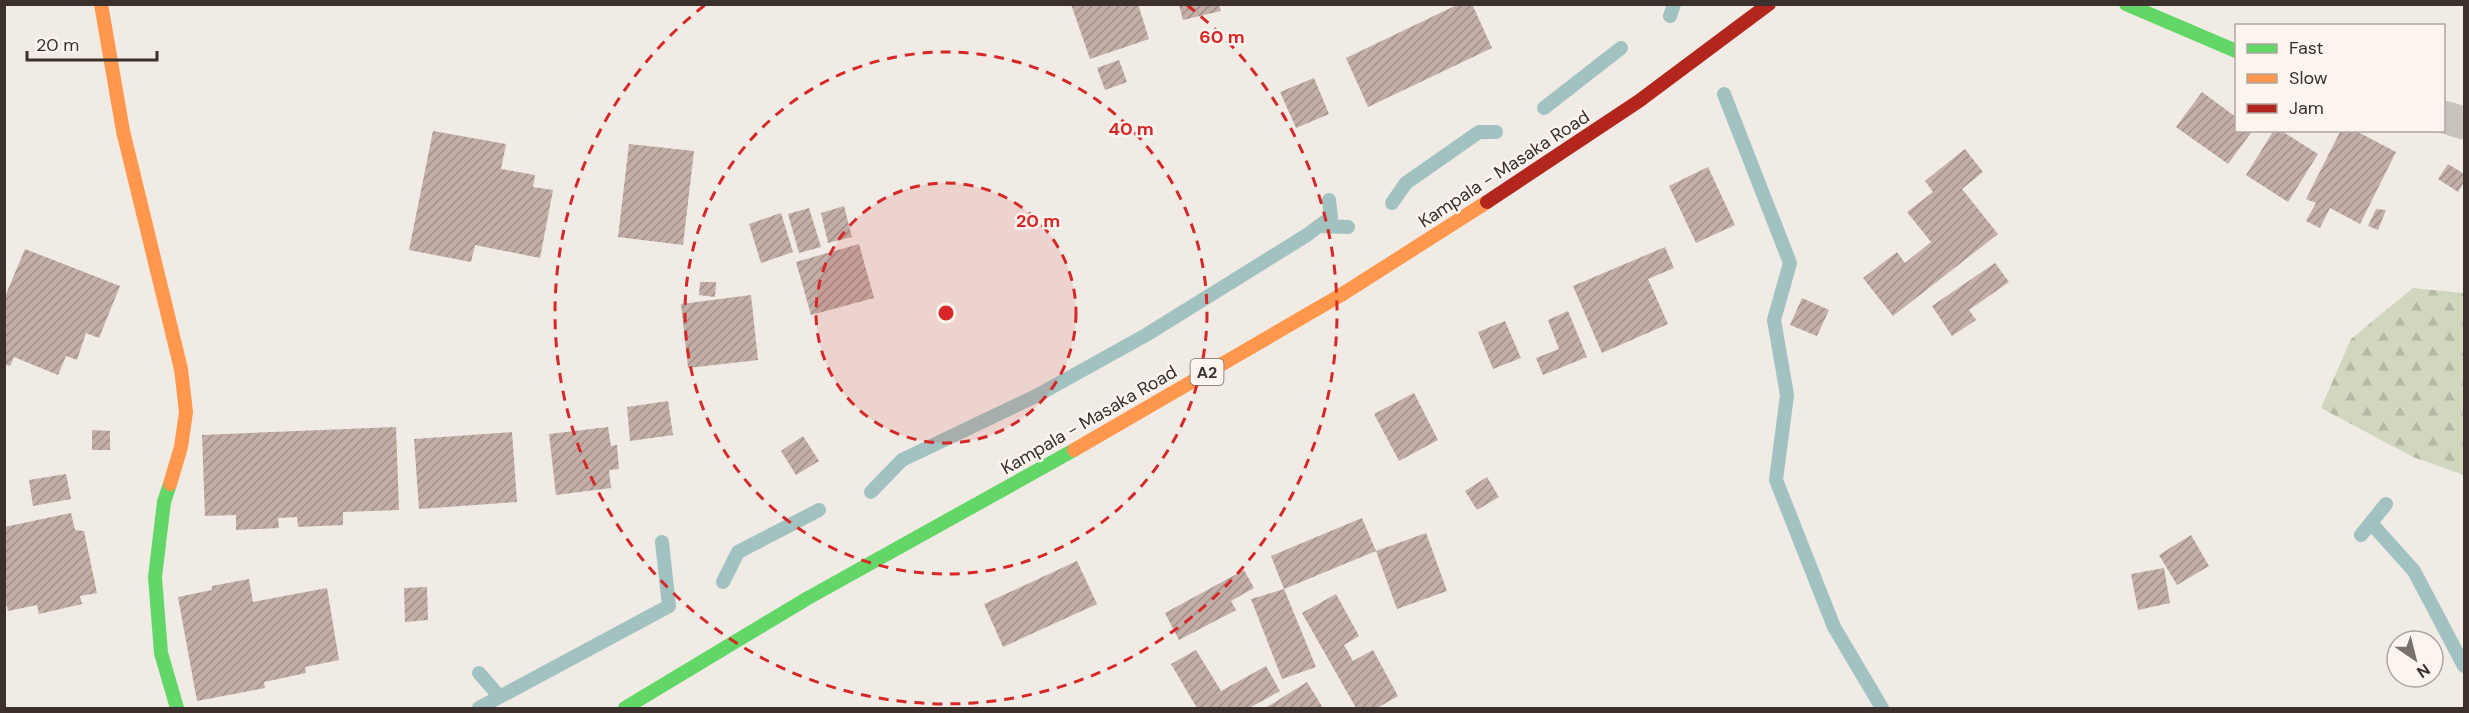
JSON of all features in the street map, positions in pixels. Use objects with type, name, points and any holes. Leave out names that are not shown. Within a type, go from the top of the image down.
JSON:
[{"type":"main road","points":[[101,4],[123,131],[181,369],[186,412],[181,447],[164,502],[155,577],[161,653],[177,708]]},
{"type":"main road","name":"Kampala - Masaka Road","points":[[625,708],[808,598],[1054,462],[1341,296],[1639,101],[1769,4]]},
{"type":"main road","points":[[2126,4],[2235,51]]},
{"type":"street","points":[[2445,117],[2464,123]]},
{"type":"green space","points":[[2413,288],[2464,293],[2464,475],[2413,457],[2321,408],[2351,339]]},
{"type":"building","points":[[1071,4],[1138,4],[1149,39],[1090,59]]},
{"type":"building","points":[[1459,4],[1472,4],[1492,48],[1368,107],[1346,58]]},
{"type":"building","points":[[1179,5],[1219,5],[1221,11],[1183,20]]},
{"type":"building","points":[[1119,60],[1127,82],[1105,90],[1097,68]]},
{"type":"building","points":[[1314,78],[1329,114],[1296,128],[1280,92]]},
{"type":"building","points":[[2202,92],[2235,116],[2235,132],[2252,132],[2228,164],[2176,127]]},
{"type":"building","points":[[433,131],[506,144],[501,169],[535,175],[533,187],[553,190],[540,258],[475,245],[471,262],[409,250]]},
{"type":"building","points":[[2273,132],[2283,132],[2318,154],[2288,202],[2246,175]]},
{"type":"building","points":[[2340,132],[2358,132],[2396,152],[2360,224],[2330,208],[2320,228],[2306,221],[2316,203],[2306,199]]},
{"type":"building","points":[[629,144],[694,151],[683,245],[618,237]]},
{"type":"building","points":[[1965,149],[1983,172],[1962,189],[1998,234],[1893,316],[1863,278],[1897,252],[1905,263],[1931,242],[1907,212],[1933,192],[1925,181]]},
{"type":"building","points":[[2448,164],[2464,174],[2464,182],[2458,192],[2438,179]]},
{"type":"building","points":[[1708,167],[1735,225],[1696,243],[1669,186]]},
{"type":"building","points":[[844,206],[852,237],[828,243],[821,213]]},
{"type":"building","points":[[809,208],[821,247],[799,253],[788,214]]},
{"type":"building","points":[[2376,209],[2386,210],[2378,230],[2368,226]]},
{"type":"building","points":[[781,213],[793,252],[761,263],[749,224]]},
{"type":"building","points":[[859,244],[874,298],[811,315],[796,262]]},
{"type":"building","points":[[1665,247],[1674,268],[1648,279],[1668,324],[1602,353],[1573,286]]},
{"type":"building","points":[[25,249],[120,286],[99,338],[86,333],[77,360],[66,356],[58,375],[14,357],[10,366],[4,364],[4,299]]},
{"type":"building","points":[[1995,263],[2009,282],[1969,310],[1976,320],[1952,336],[1932,306]]},
{"type":"building","points":[[700,282],[716,282],[715,297],[699,295]]},
{"type":"building","points":[[751,295],[758,360],[688,368],[681,304]]},
{"type":"building","points":[[1802,298],[1829,310],[1817,336],[1790,325]]},
{"type":"building","points":[[1568,311],[1587,357],[1543,375],[1536,358],[1559,349],[1548,320]]},
{"type":"building","points":[[1505,321],[1521,358],[1493,369],[1478,332]]},
{"type":"building","points":[[1414,393],[1438,440],[1399,461],[1374,414]]},
{"type":"building","points":[[668,401],[673,435],[630,441],[627,407]]},
{"type":"building","points":[[396,427],[399,510],[343,512],[343,525],[298,527],[297,517],[278,518],[279,528],[236,530],[236,515],[205,516],[202,435]]},
{"type":"building","points":[[608,427],[611,446],[617,445],[619,469],[609,470],[611,488],[556,495],[549,434]]},
{"type":"building","points":[[92,430],[110,431],[110,450],[92,450]]},
{"type":"building","points":[[512,432],[517,502],[419,509],[414,439]]},
{"type":"building","points":[[803,436],[819,461],[796,475],[781,451]]},
{"type":"building","points":[[66,474],[71,499],[33,506],[29,480]]},
{"type":"building","points":[[1487,477],[1499,497],[1477,510],[1465,491]]},
{"type":"building","points":[[71,513],[75,530],[84,531],[97,593],[80,596],[82,604],[39,614],[37,605],[8,611],[4,595],[4,527]]},
{"type":"building","points":[[1362,518],[1376,551],[1284,589],[1271,556]]},
{"type":"building","points":[[1426,533],[1447,591],[1397,609],[1376,551]]},
{"type":"building","points":[[2191,535],[2209,566],[2177,585],[2159,555]]},
{"type":"building","points":[[1077,561],[1097,604],[1003,647],[984,604]]},
{"type":"building","points":[[2164,568],[2170,603],[2138,610],[2131,574]]},
{"type":"building","points":[[1244,570],[1254,588],[1231,601],[1236,610],[1179,640],[1165,613]]},
{"type":"building","points":[[249,579],[253,602],[327,588],[339,660],[305,667],[306,673],[264,682],[265,688],[197,701],[178,597],[212,590],[212,586]]},
{"type":"building","points":[[427,587],[428,620],[405,622],[404,588]]},
{"type":"building","points":[[1284,589],[1316,667],[1282,679],[1251,599]]},
{"type":"building","points":[[1336,594],[1359,636],[1344,645],[1353,661],[1373,650],[1398,696],[1377,708],[1356,708],[1302,613]]},
{"type":"building","points":[[1196,650],[1221,691],[1266,666],[1280,691],[1249,708],[1197,708],[1171,664]]},
{"type":"building","points":[[1307,682],[1323,708],[1265,708],[1272,704]]},
{"type":"waterway","points":[[1670,16],[1674,4]]},
{"type":"waterway","points":[[1544,108],[1621,48]]},
{"type":"waterway","points":[[1724,94],[1790,263],[1774,320],[1787,395],[1776,480],[1834,627],[1882,708]]},
{"type":"waterway","points":[[1392,203],[1406,183],[1479,132],[1496,132]]},
{"type":"waterway","points":[[871,492],[902,460],[1036,396],[1146,335],[1307,235],[1331,217],[1329,200]]},
{"type":"waterway","points":[[1319,226],[1348,227]]},
{"type":"waterway","points":[[2361,535],[2386,504]]},
{"type":"waterway","points":[[723,582],[738,552],[819,510]]},
{"type":"waterway","points":[[2371,523],[2414,571],[2464,666]]},
{"type":"waterway","points":[[479,708],[669,606],[662,542]]},
{"type":"waterway","points":[[479,673],[499,696]]},
{"type":"traffic: fast","points":[[2126,4],[2235,51]]},
{"type":"traffic: fast","points":[[625,708],[808,598],[1074,450]]},
{"type":"traffic: fast","points":[[170,484],[164,502],[155,577],[161,653],[177,708]]},
{"type":"traffic: slow","points":[[101,4],[123,131],[181,369],[186,412],[181,447],[170,484]]},
{"type":"traffic: slow","points":[[1074,450],[1341,295],[1487,202]]},
{"type":"traffic: jam","points":[[1487,202],[1639,101],[1769,4]]}]
